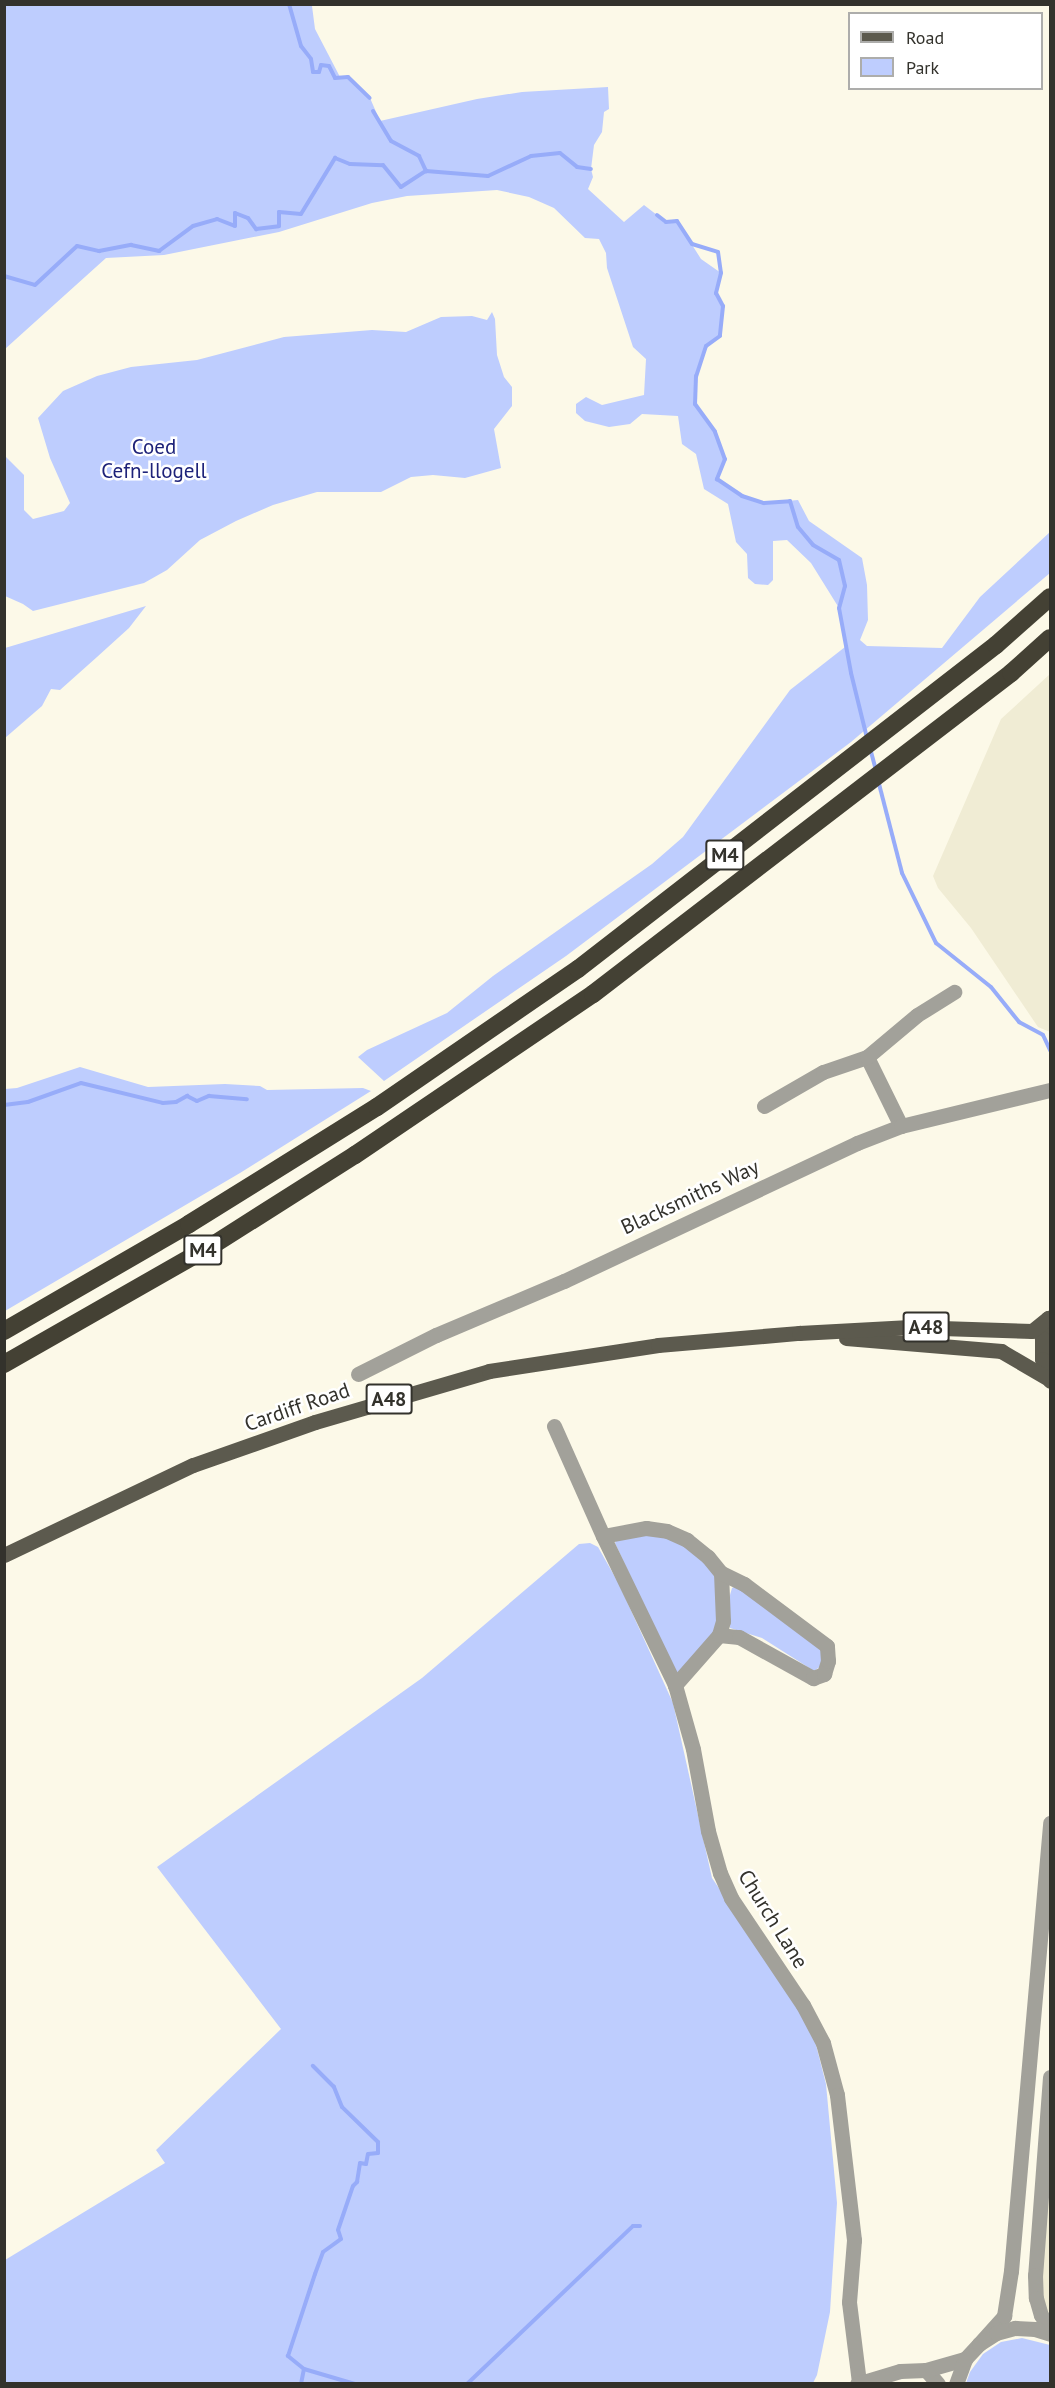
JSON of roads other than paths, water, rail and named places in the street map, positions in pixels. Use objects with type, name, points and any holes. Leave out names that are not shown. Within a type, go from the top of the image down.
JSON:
[{"type":"highway","name":"M4","points":[[4,1331],[189,1224],[383,1103],[578,969],[996,645],[1050,597]]},
{"type":"highway","name":"M4","points":[[4,1364],[213,1245],[403,1124],[593,994],[1011,673],[1050,638]]},
{"type":"main road","name":"Cardiff Road","points":[[4,1555],[193,1465],[315,1422],[428,1387],[489,1371],[624,1350],[799,1333],[910,1327],[1032,1331],[1049,1317]]},
{"type":"main road","points":[[1049,1317],[1042,1338],[1042,1359],[1050,1380]]},
{"type":"main road","name":"Cardiff Road","points":[[799,1333],[1001,1351],[1050,1380]]},
{"type":"street","points":[[764,1106],[823,1072],[867,1057],[910,1020],[954,992]]},
{"type":"street","points":[[867,1057],[901,1126]]},
{"type":"street","name":"Blacksmiths Way","points":[[358,1374],[436,1335],[564,1281],[709,1210],[857,1143],[901,1126],[1049,1090]]},
{"type":"street","name":"Church Lane","points":[[554,1426],[603,1536],[675,1685],[693,1749],[708,1831],[720,1873],[731,1898],[803,2005],[823,2043],[837,2095],[854,2240],[849,2302],[858,2383],[900,2371],[926,2370],[965,2359]]},
{"type":"street","points":[[603,1536],[646,1528],[667,1531],[687,1540],[708,1557],[721,1573],[744,1584],[827,1646],[828,1661],[824,1674],[813,1678],[740,1637],[719,1635]]},
{"type":"street","points":[[675,1685],[719,1635],[723,1621],[721,1573]]},
{"type":"street","points":[[956,2384],[965,2359],[1004,2316],[1011,2271],[1050,1823]]},
{"type":"street","points":[[1050,2077],[1035,2276],[1036,2298],[1041,2315],[1050,2332]]},
{"type":"street","points":[[979,2344],[996,2333],[1015,2328],[1050,2332]]},
{"type":"street","points":[[926,2370],[938,2384]]},
{"type":"waterway","points":[[289,4],[301,46],[311,59],[313,72],[319,72],[321,65],[329,66],[335,78],[348,77],[370,98]]},
{"type":"waterway","points":[[373,111],[391,141],[419,156],[426,171],[488,176],[531,156],[560,153],[577,167],[591,169]]},
{"type":"waterway","points":[[4,276],[35,285],[77,246],[99,251],[131,245],[159,251],[193,226],[217,219],[235,226],[235,213],[248,218],[256,229],[279,226],[279,212],[301,214],[335,158],[350,164],[383,165],[401,187],[426,171]]},
{"type":"waterway","points":[[657,215],[666,222],[677,221],[692,244],[718,252],[721,273],[716,293],[723,306],[720,336],[706,346],[696,376],[695,404],[715,432],[725,459],[717,479],[742,496],[764,503],[790,501],[798,527],[813,545],[839,560],[845,586],[839,608],[851,673],[867,738]]},
{"type":"waterway","points":[[870,748],[876,770]]},
{"type":"waterway","points":[[878,780],[902,873],[936,943],[991,987],[1019,1022],[1043,1035],[1050,1050]]},
{"type":"waterway","points":[[4,1105],[28,1102],[81,1083],[163,1103],[176,1102],[187,1096],[197,1101],[209,1096],[247,1099]]},
{"type":"waterway","points":[[301,2384],[304,2369],[288,2356],[315,2274],[323,2252],[341,2239],[338,2230],[353,2186],[357,2182],[360,2163],[366,2164],[368,2154],[378,2153],[378,2142],[342,2107],[334,2087],[313,2066]]},
{"type":"waterway","points":[[467,2384],[633,2226],[640,2226]]},
{"type":"waterway","points":[[304,2369],[355,2384]]},
{"type":"park label","name":"Coed Cefn-llogell","points":[[154,459]]}]
